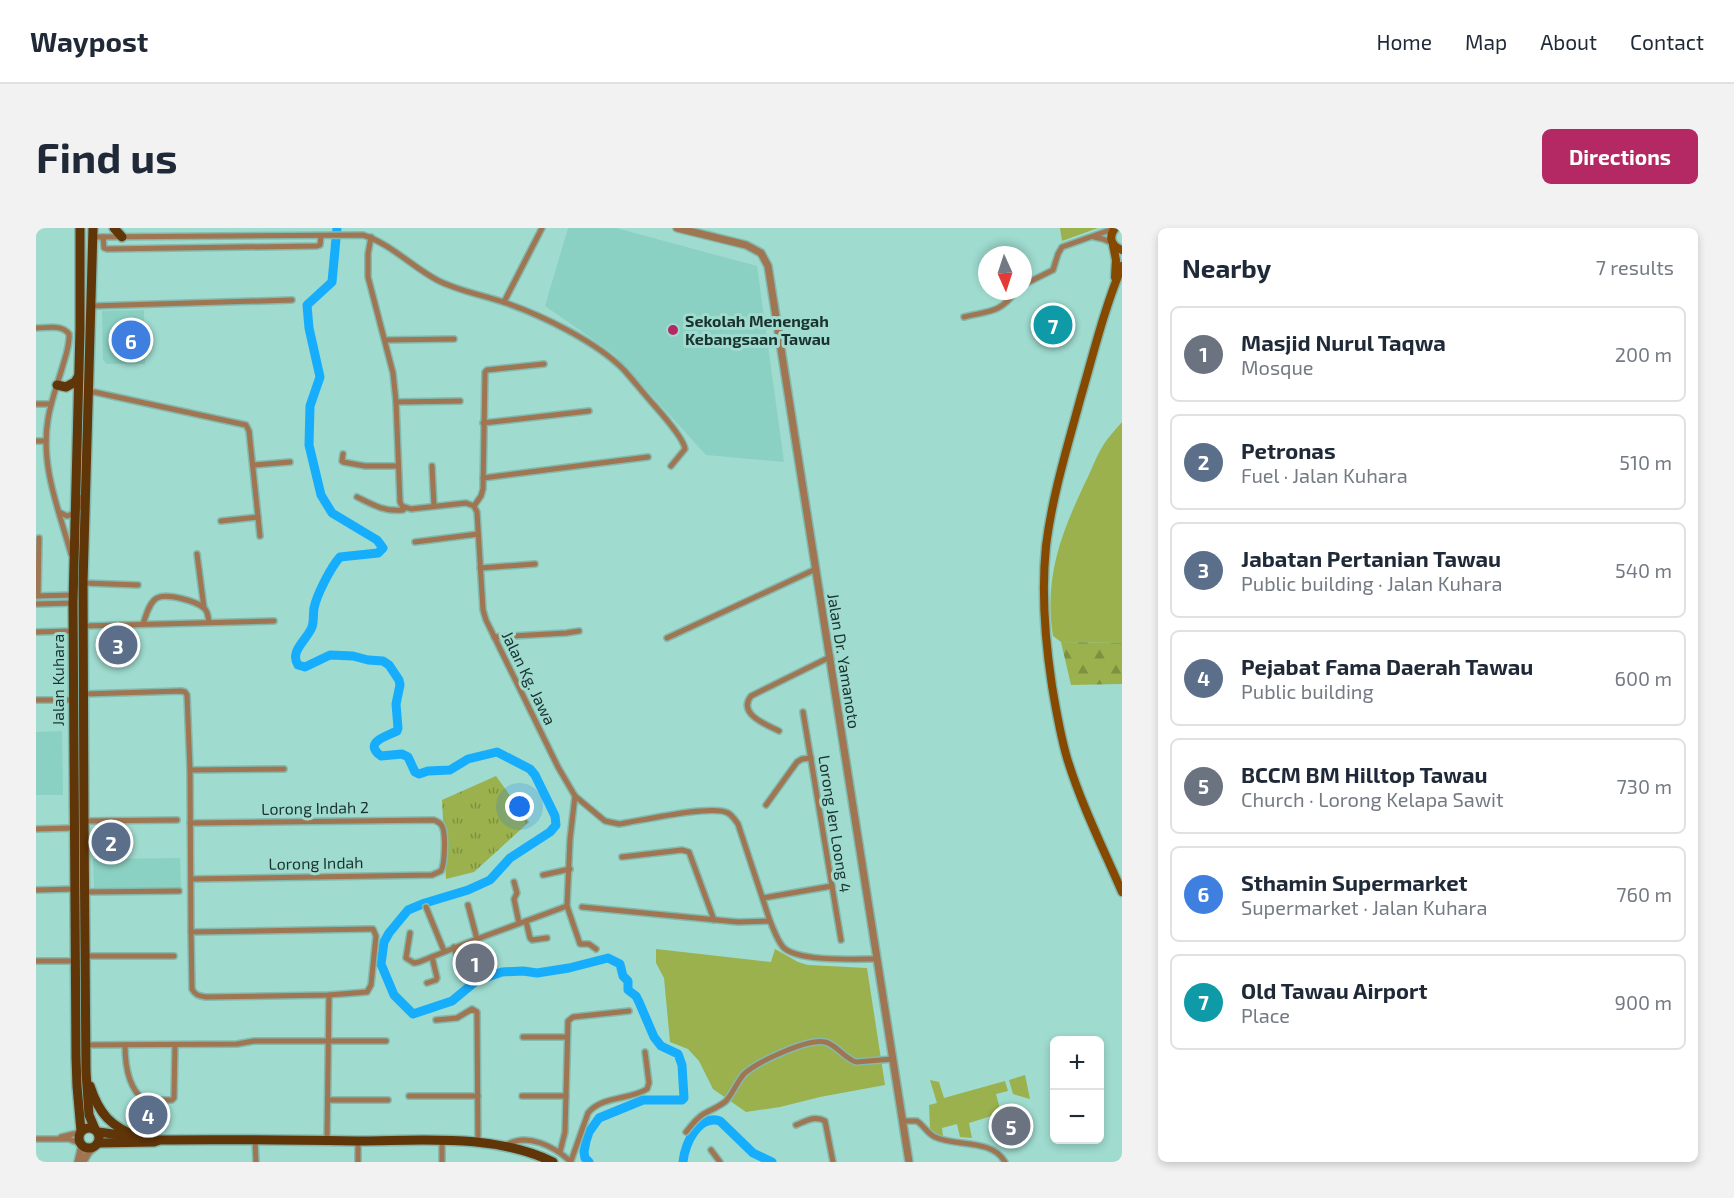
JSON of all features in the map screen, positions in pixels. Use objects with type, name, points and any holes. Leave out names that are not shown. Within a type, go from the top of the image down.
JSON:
[{"type":"main road","name":"Jalan Kuhara","points":[[80,228],[80,329],[73,561],[74,828],[84,956],[87,1106],[90,1120],[96,1130]]},
{"type":"main road","points":[[1113,286],[1116,260],[1111,235],[1115,228]]},
{"type":"main road","name":"Jalan Kuhara","points":[[81,1131],[77,1086],[75,961],[84,821],[83,583],[93,232]]},
{"type":"main road","points":[[80,266],[84,263],[85,245],[93,232]]},
{"type":"main road","points":[[1113,244],[1122,250]]},
{"type":"main road","points":[[1122,266],[1113,286],[1054,498],[1046,547],[1044,617],[1057,719],[1067,758],[1094,829],[1122,892]]},
{"type":"main road","points":[[57,385],[66,387],[75,382],[78,377]]},
{"type":"main road","points":[[86,1072],[97,1105],[106,1117],[117,1127],[139,1137]]},
{"type":"main road","points":[[160,1140],[154,1137],[139,1137],[88,1128],[81,1131],[79,1138],[81,1144],[88,1148],[97,1145],[160,1140],[478,1142],[533,1153],[553,1162]]},
{"type":"main road","points":[[96,1130],[99,1140],[97,1145]]},
{"type":"street","points":[[213,228],[213,236]]},
{"type":"street","points":[[222,228],[222,236]]},
{"type":"street","name":"Jalan Dr. Yamanoto","points":[[677,228],[746,245],[761,253],[770,275],[909,1162]]},
{"type":"street","points":[[1032,281],[1051,272],[1062,247],[1115,228]]},
{"type":"street","points":[[504,302],[541,229]]},
{"type":"street","points":[[93,232],[103,237],[119,234],[321,236],[349,235],[364,231],[438,281],[548,319],[602,352],[624,370],[684,444],[685,449],[671,466]]},
{"type":"street","points":[[119,234],[120,249]]},
{"type":"street","points":[[256,236],[257,247]]},
{"type":"street","points":[[103,237],[105,249],[120,249],[317,246],[320,244],[321,236]]},
{"type":"street","points":[[371,237],[368,277],[391,361],[396,402],[400,502],[405,508]]},
{"type":"street","points":[[1091,237],[1113,244]]},
{"type":"street","points":[[91,306],[292,300]]},
{"type":"street","points":[[964,317],[1001,308],[1010,300]]},
{"type":"street","points":[[36,328],[61,328],[69,334],[69,346],[51,404],[46,441],[48,473],[73,561]]},
{"type":"street","points":[[385,340],[454,339]]},
{"type":"street","points":[[357,497],[383,510],[400,511],[405,508],[466,503],[474,506],[481,496],[483,478],[484,375],[487,370],[544,364]]},
{"type":"street","points":[[87,397],[92,393],[103,394],[246,425],[249,431],[260,536]]},
{"type":"street","points":[[396,402],[460,401]]},
{"type":"street","points":[[36,404],[51,404]]},
{"type":"street","points":[[483,423],[589,411]]},
{"type":"street","points":[[36,441],[46,441]]},
{"type":"street","points":[[343,454],[343,462],[365,466],[398,466]]},
{"type":"street","points":[[483,478],[648,457]]},
{"type":"street","points":[[253,465],[290,462]]},
{"type":"street","points":[[432,466],[434,506]]},
{"type":"street","points":[[59,513],[68,516],[79,509],[85,487]]},
{"type":"street","name":"Jalan Kg. Jawa","points":[[474,506],[477,512],[483,610],[567,785],[575,796],[599,817],[610,823],[619,824],[703,811],[728,813],[738,824],[770,921],[784,947],[795,954],[824,958],[877,959]]},
{"type":"street","points":[[221,521],[258,517]]},
{"type":"street","points":[[415,543],[478,534]]},
{"type":"street","points":[[39,538],[37,596],[73,599]]},
{"type":"street","points":[[197,554],[204,608],[209,622]]},
{"type":"street","points":[[480,568],[535,564]]},
{"type":"street","points":[[667,638],[816,569]]},
{"type":"street","points":[[83,583],[138,585]]},
{"type":"street","points":[[143,624],[152,603],[158,598],[169,596],[182,598],[204,608]]},
{"type":"street","points":[[36,604],[73,599]]},
{"type":"street","points":[[83,626],[274,621]]},
{"type":"street","points":[[36,632],[73,631]]},
{"type":"street","points":[[494,637],[579,631]]},
{"type":"street","points":[[779,731],[753,717],[748,700],[830,657]]},
{"type":"street","points":[[84,694],[185,692],[188,698],[190,770],[190,823],[191,879],[191,932],[192,989],[195,994],[200,996],[329,995],[364,993],[370,989],[376,936],[373,929],[191,932]]},
{"type":"street","points":[[36,700],[73,700]]},
{"type":"street","name":"Lorong Jen Loong 4","points":[[803,712],[841,940]]},
{"type":"street","points":[[766,805],[797,762],[811,758]]},
{"type":"street","points":[[190,770],[284,769]]},
{"type":"street","points":[[575,796],[570,839],[567,906],[580,944],[589,944],[596,949]]},
{"type":"street","points":[[84,821],[177,820]]},
{"type":"street","name":"Lorong Indah 2","points":[[190,823],[434,820],[440,823],[443,829],[444,862],[441,871]]},
{"type":"street","points":[[36,829],[74,828]]},
{"type":"street","points":[[622,857],[682,850],[689,852],[714,920]]},
{"type":"street","points":[[543,875],[570,869]]},
{"type":"street","name":"Lorong Indah","points":[[191,879],[432,875],[441,871]]},
{"type":"street","points":[[514,882],[517,892],[514,899],[530,938],[532,940],[548,938]]},
{"type":"street","points":[[764,898],[832,886]]},
{"type":"street","points":[[36,890],[179,891]]},
{"type":"street","points":[[468,905],[477,939]]},
{"type":"street","points":[[410,933],[406,958],[408,962],[419,963],[454,947],[567,906]]},
{"type":"street","points":[[426,907],[444,951]]},
{"type":"street","points":[[582,907],[738,922],[770,921]]},
{"type":"street","points":[[454,947],[464,978]]},
{"type":"street","points":[[84,956],[174,956]]},
{"type":"street","points":[[427,983],[437,978],[432,957]]},
{"type":"street","points":[[36,961],[75,961]]},
{"type":"street","points":[[327,1140],[329,995]]},
{"type":"street","points":[[436,1020],[457,1018],[472,1010],[477,1012],[478,1142]]},
{"type":"street","points":[[560,1152],[565,1132],[567,1037],[570,1018],[629,1011]]},
{"type":"street","points":[[523,1037],[567,1037]]},
{"type":"street","points":[[86,1045],[386,1041]]},
{"type":"street","points":[[686,1132],[698,1118],[724,1102],[743,1075],[803,1043],[825,1042],[856,1062],[893,1059]]},
{"type":"street","points":[[125,1045],[126,1071],[140,1097],[144,1100],[172,1100],[174,1098],[175,1045]]},
{"type":"street","points":[[505,1146],[512,1142],[529,1140],[560,1152],[571,1162],[591,1109],[647,1089],[649,1083],[645,1052]]},
{"type":"street","points":[[409,1096],[478,1096]]},
{"type":"street","points":[[522,1096],[566,1096]]},
{"type":"street","points":[[328,1100],[388,1100]]},
{"type":"street","points":[[796,1125],[812,1118],[825,1121],[833,1162]]},
{"type":"street","points":[[903,1121],[917,1122],[932,1136],[940,1139],[977,1145],[991,1150],[999,1154],[1005,1162]]},
{"type":"street","points":[[57,1139],[81,1131]]},
{"type":"street","points":[[36,1139],[69,1140],[81,1144],[81,1162]]},
{"type":"street","points":[[255,1141],[256,1162]]},
{"type":"street","points":[[358,1141],[358,1162]]},
{"type":"street","points":[[442,1141],[442,1162]]},
{"type":"street","points":[[81,1162],[97,1145]]},
{"type":"street","points":[[711,1150],[720,1162]]},
{"type":"shaded area","name":"Sekolah Menengah Kebangsaan Tawau","points":[[568,228],[616,228],[757,266],[784,462],[706,455],[614,354],[545,306]]},
{"type":"shaded area","points":[[144,310],[145,364],[107,364],[103,360],[102,311]]},
{"type":"shaded area","points":[[62,731],[63,795],[36,795],[36,732]]},
{"type":"shaded area","points":[[180,858],[181,888],[94,889],[93,859]]},
{"type":"green space","points":[[1060,228],[1098,228],[1062,241]]},
{"type":"green space","points":[[1122,422],[1122,643],[1061,642],[1053,636],[1051,615],[1056,558],[1075,504],[1098,454]]},
{"type":"green space","points":[[1061,642],[1122,643],[1122,684],[1071,685]]},
{"type":"green space","points":[[496,776],[529,822],[474,872],[446,879],[442,800]]},
{"type":"green space","points":[[656,949],[771,962],[775,949],[808,965],[867,968],[885,1085],[746,1112],[713,1089],[699,1061],[688,1049],[670,1042],[664,978],[656,963]]},
{"type":"green space","points":[[1025,1075],[1030,1099],[1013,1094],[1009,1080]]},
{"type":"green space","points":[[930,1080],[939,1082],[944,1098],[1005,1081],[1008,1091],[996,1094],[1001,1113],[969,1123],[972,1138],[960,1137],[957,1124],[942,1128],[943,1136],[930,1129],[929,1105],[937,1103]]},
{"type":"waterway","points":[[337,228],[332,282],[307,305],[309,328],[320,377],[310,406],[309,445],[321,495],[332,513],[377,540],[383,548],[378,553],[340,557],[336,561],[318,596],[312,627],[297,650],[296,660],[298,665],[305,667],[330,655],[353,656],[383,661],[389,665],[400,685],[396,704],[398,728],[397,731],[375,743],[374,747],[381,756],[402,754],[408,757],[415,772],[419,774],[428,771],[450,770],[468,759],[497,752],[530,769],[535,775],[555,816],[556,825],[550,832],[510,858],[490,880],[468,890],[408,910],[384,942],[381,964],[394,995],[413,1014],[452,1001],[476,981],[502,972],[537,973],[608,958],[620,964],[623,976],[628,981],[628,990],[636,996],[654,1037],[661,1046],[678,1054],[682,1065],[684,1098],[682,1100],[643,1100],[599,1118],[589,1132],[586,1141],[584,1152],[589,1162]]},
{"type":"waterway","points":[[683,1162],[694,1132],[699,1126],[712,1120],[720,1121],[753,1153],[772,1162]]},
{"type":"place","name":"Old Tawau Airport","points":[[1053,325]]},
{"type":"place","name":"Sekolah Menengah Kebangsaan Tawau","points":[[673,330]]},
{"type":"place","name":"Sthamin Supermarket","points":[[131,340]]},
{"type":"place","name":"Jabatan Pertanian Tawau","points":[[118,645]]},
{"type":"place","name":"Petronas","points":[[111,842]]},
{"type":"place","name":"Masjid Nurul Taqwa","points":[[475,963]]},
{"type":"place","name":"Pejabat Fama Daerah Tawau","points":[[148,1115]]},
{"type":"place","name":"BCCM BM Hilltop Tawau","points":[[1011,1126]]}]
